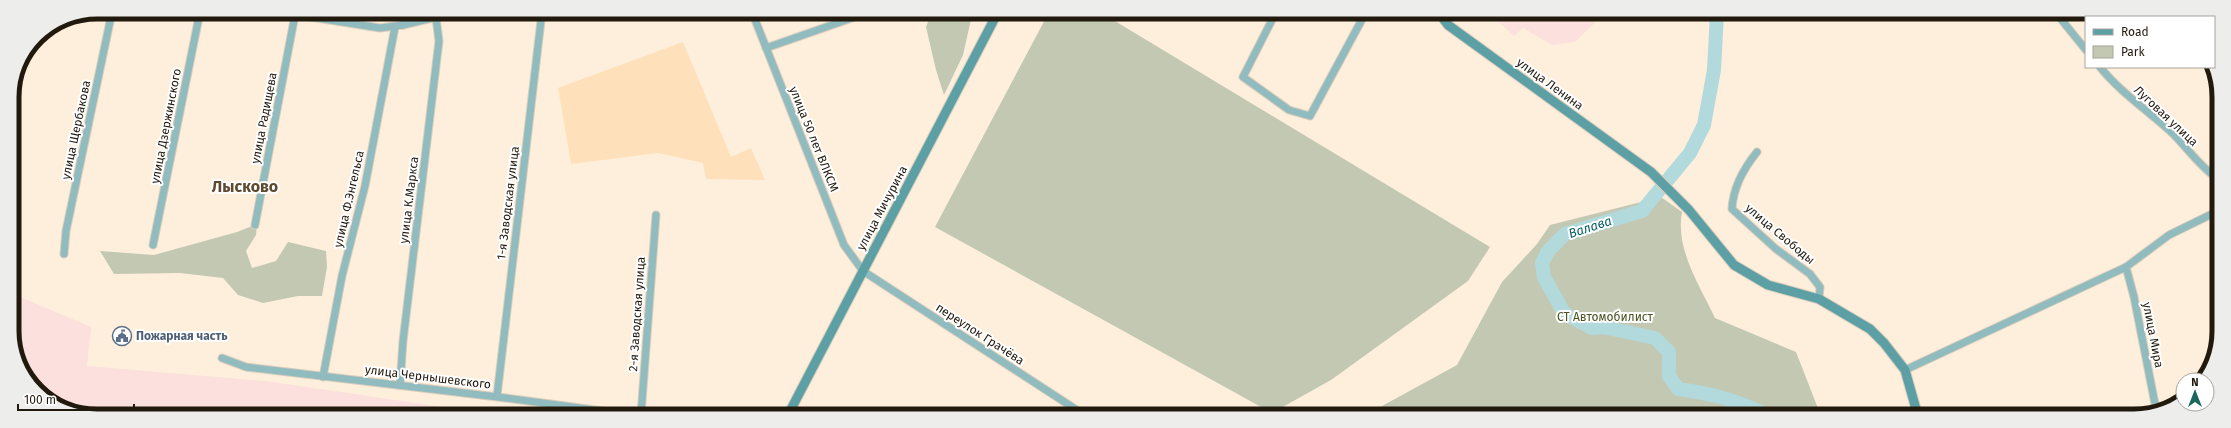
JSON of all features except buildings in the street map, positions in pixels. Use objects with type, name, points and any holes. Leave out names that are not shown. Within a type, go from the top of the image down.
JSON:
[{"type":"main road","name":"улица Мичурина","points":[[791,409],[994,19]]},
{"type":"main road","name":"улица Ленина","points":[[1443,19],[1448,25],[1651,172],[1689,210],[1734,265],[1768,285],[1819,299]]},
{"type":"main road","points":[[1819,299],[1870,329],[1884,343],[1905,370],[1916,409]]},
{"type":"street","name":"улица Щербакова","points":[[64,254],[66,231],[111,19]]},
{"type":"street","name":"улица Дзержинского","points":[[153,245],[199,19]]},
{"type":"street","name":"улица Радищева","points":[[255,225],[298,19]]},
{"type":"street","points":[[326,19],[369,27],[395,27],[431,19]]},
{"type":"street","points":[[403,19],[403,25]]},
{"type":"street","name":"улица К.Маркса","points":[[400,385],[439,41],[436,19]]},
{"type":"street","name":"1-я Заводская улица","points":[[497,396],[541,19]]},
{"type":"street","name":"улица 50 лет ВЛКСМ","points":[[755,19],[844,245],[863,271]]},
{"type":"street","points":[[766,48],[848,19]]},
{"type":"street","points":[[1272,19],[1243,77],[1289,110],[1310,116],[1362,19]]},
{"type":"street","points":[[2061,19],[2085,49]]},
{"type":"street","name":"улица Ф.Энгельса","points":[[323,377],[342,276],[365,186],[395,27]]},
{"type":"street","name":"Луговая улица","points":[[2101,68],[2109,78],[2171,132],[2212,175]]},
{"type":"street","name":"улица Свободы","points":[[1757,152],[1744,170],[1732,197],[1732,209],[1776,249],[1810,274],[1820,287],[1819,299]]},
{"type":"street","points":[[1905,370],[2126,267],[2169,235],[2212,214]]},
{"type":"street","name":"2-я Заводская улица","points":[[641,409],[656,215]]},
{"type":"street","name":"улица Мира","points":[[2126,267],[2134,297],[2155,406]]},
{"type":"street","name":"переулок Грачёва","points":[[863,271],[1075,409]]},
{"type":"street","name":"улица Чернышевского","points":[[222,358],[246,367],[497,396],[589,409]]},
{"type":"shaded area","points":[[1496,19],[1599,19],[1575,42],[1552,45],[1523,28],[1514,36]]},
{"type":"shaded area","points":[[683,42],[731,157],[751,148],[765,180],[706,179],[703,163],[658,153],[571,164],[558,88]]},
{"type":"shaded area","points":[[19,297],[91,327],[87,366],[266,381],[457,409],[82,408],[54,396],[42,386],[29,370],[20,346]]},
{"type":"green space","points":[[929,19],[971,19],[963,55],[944,95],[936,70],[926,27]]},
{"type":"green space","points":[[1045,19],[1112,19],[1490,247],[1468,281],[1331,380],[1279,409],[1265,409],[935,227]]},
{"type":"green space","name":"СТ Автомобилист","points":[[1661,197],[1682,212],[1682,240],[1685,253],[1696,280],[1715,318],[1796,352],[1818,409],[1376,409],[1457,365],[1502,282],[1537,244],[1550,225]]},
{"type":"green space","points":[[257,224],[256,235],[246,251],[252,268],[276,261],[288,242],[326,251],[327,267],[322,296],[298,296],[263,303],[238,295],[223,278],[180,273],[114,274],[100,251],[154,255],[237,232]]},
{"type":"waterway","name":"Валава","points":[[1717,19],[1714,70],[1704,125],[1690,153],[1642,211],[1565,234],[1548,251],[1542,263],[1544,277],[1564,313],[1592,328],[1603,327],[1655,338],[1669,352],[1669,376],[1678,389],[1725,398],[1753,409]]},
{"type":"place","name":"Пожарная часть","points":[[122,336]]},
{"type":"district","name":"Лысково","points":[[245,186]]}]
